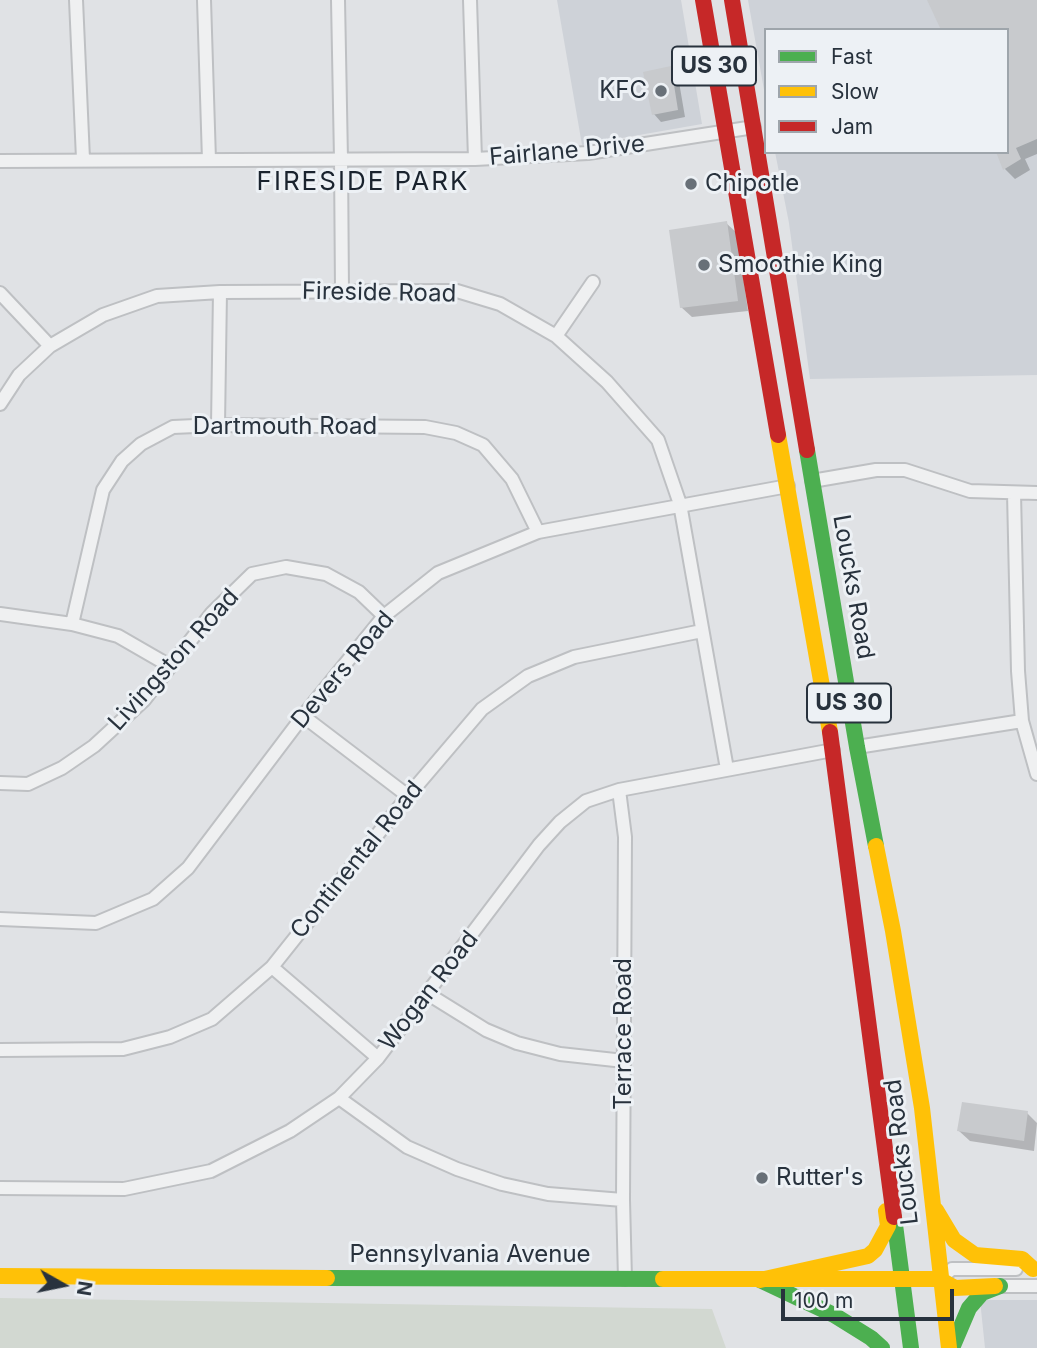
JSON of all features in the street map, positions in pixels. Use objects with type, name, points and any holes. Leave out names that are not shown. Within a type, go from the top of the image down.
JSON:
[{"type":"main road","name":"Loucks Road","points":[[703,0],[833,750],[911,1348]]},
{"type":"main road","name":"Loucks Road","points":[[732,0],[857,747],[922,1108],[939,1279],[951,1348]]},
{"type":"main road","points":[[760,1280],[822,1268],[867,1256],[875,1250],[887,1226],[884,1186],[887,1156]]},
{"type":"main road","points":[[932,1203],[954,1240],[975,1255],[1022,1259],[1035,1269]]},
{"type":"main road","name":"Pennsylvania Avenue","points":[[0,1276],[939,1279],[954,1288],[1000,1286]]},
{"type":"main road","points":[[760,1280],[834,1315],[882,1348]]},
{"type":"main road","points":[[951,1348],[969,1308],[982,1293],[1000,1286]]},
{"type":"street","points":[[76,0],[83,159]]},
{"type":"street","points":[[204,0],[209,160]]},
{"type":"street","points":[[338,0],[342,292]]},
{"type":"street","points":[[470,0],[475,159]]},
{"type":"street","name":"Fairlane Drive","points":[[0,161],[475,159],[588,153],[754,127]]},
{"type":"street","points":[[556,336],[593,282]]},
{"type":"street","name":"Fireside Road","points":[[0,404],[19,374],[50,346],[103,315],[157,296],[219,292],[457,291],[500,304],[556,336],[607,382],[658,440],[680,505],[727,769]]},
{"type":"street","points":[[218,425],[219,292]]},
{"type":"street","points":[[0,293],[50,346]]},
{"type":"street","name":"Dartmouth Road","points":[[72,624],[103,490],[122,461],[141,444],[173,427],[425,426],[456,433],[483,445],[512,479],[538,532]]},
{"type":"street","points":[[812,481],[876,470],[905,470],[970,491],[1037,493]]},
{"type":"street","name":"Devers Road","points":[[0,919],[96,923],[153,899],[188,868],[303,716],[384,616],[438,573],[538,532],[788,486]]},
{"type":"street","points":[[1014,493],[1018,671],[1022,721],[1037,774]]},
{"type":"street","name":"Livingston Road","points":[[0,783],[29,784],[62,768],[94,747],[144,700],[212,613],[252,574],[286,567],[326,574],[359,592],[384,616]]},
{"type":"street","points":[[0,614],[72,624],[118,636],[170,666]]},
{"type":"street","name":"Continental Road","points":[[0,1051],[123,1049],[170,1037],[212,1019],[272,967],[408,796],[482,709],[528,676],[574,657],[702,631]]},
{"type":"street","points":[[303,716],[408,796]]},
{"type":"street","points":[[857,747],[1022,721]]},
{"type":"street","name":"Wogan Road","points":[[0,1188],[124,1189],[211,1171],[290,1131],[339,1098],[378,1058],[546,837],[586,802],[619,790],[833,750]]},
{"type":"street","name":"Terrace Road","points":[[619,790],[625,837],[625,1279]]},
{"type":"street","points":[[272,967],[378,1058]]},
{"type":"street","points":[[428,994],[486,1031],[517,1043],[560,1055],[624,1061]]},
{"type":"street","points":[[339,1098],[407,1147],[457,1169],[502,1184],[548,1194],[623,1199]]},
{"type":"street","name":"Pennsylvania Avenue","points":[[939,1279],[952,1269],[1035,1269]]},
{"type":"street","name":"Pennsylvania Avenue","points":[[1000,1286],[1037,1286]]},
{"type":"shaded area","points":[[557,0],[681,0],[702,124],[582,145]]},
{"type":"shaded area","points":[[748,0],[1037,0],[1037,375],[810,379],[789,223],[775,154],[1009,154],[1009,28],[764,28],[764,90]]},
{"type":"shaded area","points":[[0,1298],[712,1309],[726,1348],[0,1348]]},
{"type":"shaded area","points":[[980,1300],[1037,1300],[1037,1348],[985,1348]]},
{"type":"building","points":[[927,0],[1037,0],[1037,139],[1016,148],[1021,159],[1003,170],[997,154],[1009,154],[1009,28],[940,28]]},
{"type":"building","name":"KFC","points":[[671,66],[678,110],[652,115],[643,72]]},
{"type":"building","name":"Smoothie King","points":[[727,221],[738,301],[680,308],[669,230]]},
{"type":"building","points":[[962,1102],[1028,1111],[1024,1141],[957,1131]]},
{"type":"traffic: fast","points":[[807,450],[876,846]]},
{"type":"traffic: fast","points":[[894,1217],[911,1348]]},
{"type":"traffic: fast","points":[[327,1278],[663,1279]]},
{"type":"traffic: fast","points":[[760,1280],[834,1315],[882,1348]]},
{"type":"traffic: fast","points":[[952,1348],[969,1308],[982,1293],[1000,1286]]},
{"type":"traffic: slow","points":[[778,435],[830,732]]},
{"type":"traffic: slow","points":[[876,846],[922,1108],[949,1348]]},
{"type":"traffic: slow","points":[[936,1210],[954,1240],[975,1255],[1022,1259],[1033,1269]]},
{"type":"traffic: slow","points":[[760,1280],[868,1256],[875,1250],[888,1226],[886,1211]]},
{"type":"traffic: slow","points":[[0,1276],[327,1278]]},
{"type":"traffic: slow","points":[[663,1279],[939,1279],[955,1288],[995,1286]]},
{"type":"traffic: jam","points":[[703,0],[778,435]]},
{"type":"traffic: jam","points":[[732,0],[807,450]]},
{"type":"traffic: jam","points":[[830,732],[894,1217]]},
{"type":"place","name":"KFC","points":[[661,91]]},
{"type":"place","name":"Chipotle","points":[[691,184]]},
{"type":"place","name":"Smoothie King","points":[[704,265]]},
{"type":"place","name":"Rutter's","points":[[762,1178]]},
{"type":"district","name":"FIRESIDE PARK","points":[[363,182]]}]
